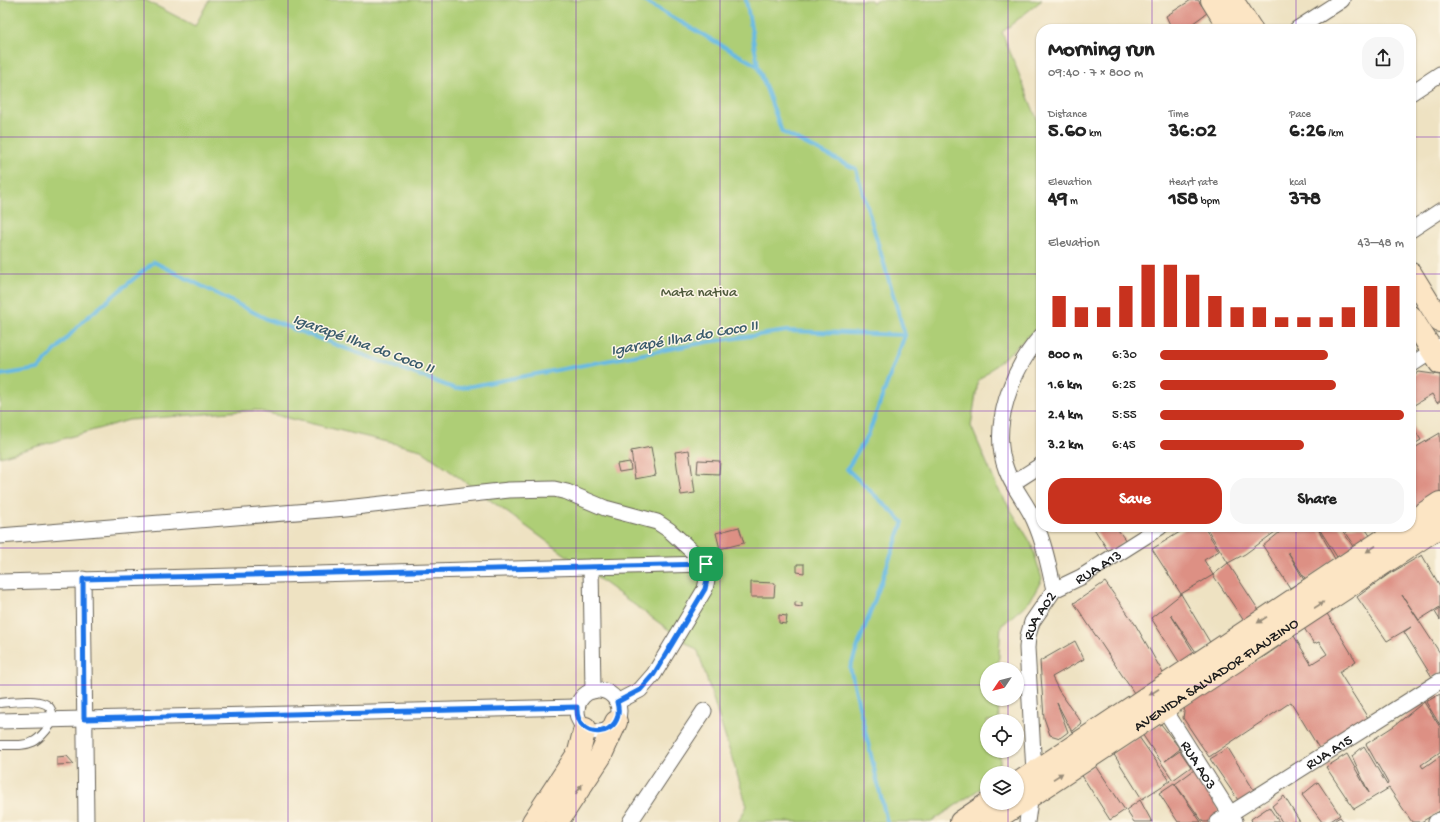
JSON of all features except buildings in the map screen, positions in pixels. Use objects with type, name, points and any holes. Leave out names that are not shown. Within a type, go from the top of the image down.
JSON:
[{"type":"street","points":[[1212,0],[1227,24]]},
{"type":"street","points":[[1232,0],[1248,24]]},
{"type":"street","points":[[1305,24],[1342,0]]},
{"type":"street","points":[[1416,90],[1440,74]]},
{"type":"street","points":[[1416,227],[1440,211]]},
{"type":"street","points":[[1416,282],[1440,321]]},
{"type":"street","points":[[1416,324],[1438,353],[1416,363]]},
{"type":"street","name":"RUA A02","points":[[1036,344],[1006,396],[1001,440],[1003,460],[1013,483],[1036,526]]},
{"type":"street","points":[[1013,483],[1036,468]]},
{"type":"street","points":[[0,536],[346,508],[509,490],[554,489],[567,492],[606,508],[657,522],[669,530],[706,564],[708,575],[705,589],[654,674],[640,690],[616,712],[605,731],[592,731],[585,728],[578,718],[577,707],[583,696],[593,691],[607,692],[616,712],[600,757],[557,822]]},
{"type":"street","points":[[1416,519],[1440,503]]},
{"type":"street","name":"AVENIDA SALVADOR FLAUZINO","points":[[1027,784],[1163,707],[1440,526]]},
{"type":"street","name":"RUA A02","points":[[1027,822],[1028,636],[1032,622],[1054,590],[1049,567],[1038,532]]},
{"type":"street","name":"RUA A13","points":[[1054,590],[1091,571],[1152,532]]},
{"type":"street","name":"AVENIDA SALVADOR FLAUZINO","points":[[991,822],[1027,784],[1396,532]]},
{"type":"street","points":[[0,582],[706,564]]},
{"type":"street","points":[[591,567],[593,691]]},
{"type":"street","points":[[83,579],[86,822]]},
{"type":"street","name":"RUA A15","points":[[1217,822],[1233,818],[1440,681]]},
{"type":"street","points":[[0,721],[577,707]]},
{"type":"street","name":"RUA A03","points":[[1163,707],[1233,818]]},
{"type":"street","points":[[630,822],[704,711]]},
{"type":"street","points":[[533,822],[579,752],[585,728]]},
{"type":"street","points":[[961,822],[980,809]]},
{"type":"street","points":[[1436,822],[1440,820]]},
{"type":"lane","points":[[0,703],[36,701],[49,707],[54,720],[42,736],[29,745],[0,745]]},
{"type":"green space","name":"Mata nativa","points":[[0,0],[145,0],[195,26],[209,0],[871,0],[873,3],[875,0],[1042,0],[1002,32],[1036,117],[1036,329],[978,381],[971,426],[997,487],[1031,543],[1042,579],[1030,601],[1001,626],[998,662],[980,662],[980,706],[998,706],[999,714],[980,714],[980,758],[1000,758],[1000,766],[980,766],[980,789],[931,822],[738,822],[747,806],[698,651],[421,450],[255,410],[129,420],[0,457]]},
{"type":"waterway","points":[[642,0],[758,66]]},
{"type":"waterway","points":[[746,0],[758,66],[782,132],[856,169],[905,335]]},
{"type":"waterway","name":"Igarapé Ilha do Coco II","points":[[0,375],[38,369],[83,321],[154,262],[269,320],[456,389],[707,342],[787,331],[905,335],[868,435],[847,469],[903,522],[850,668],[887,822]]},
{"type":"route","points":[[706,564],[708,570],[708,580],[705,589],[654,674],[640,690],[617,702],[618,716],[616,722],[605,731],[598,732],[585,728],[578,718],[577,707],[84,719],[83,579],[706,564]]}]
